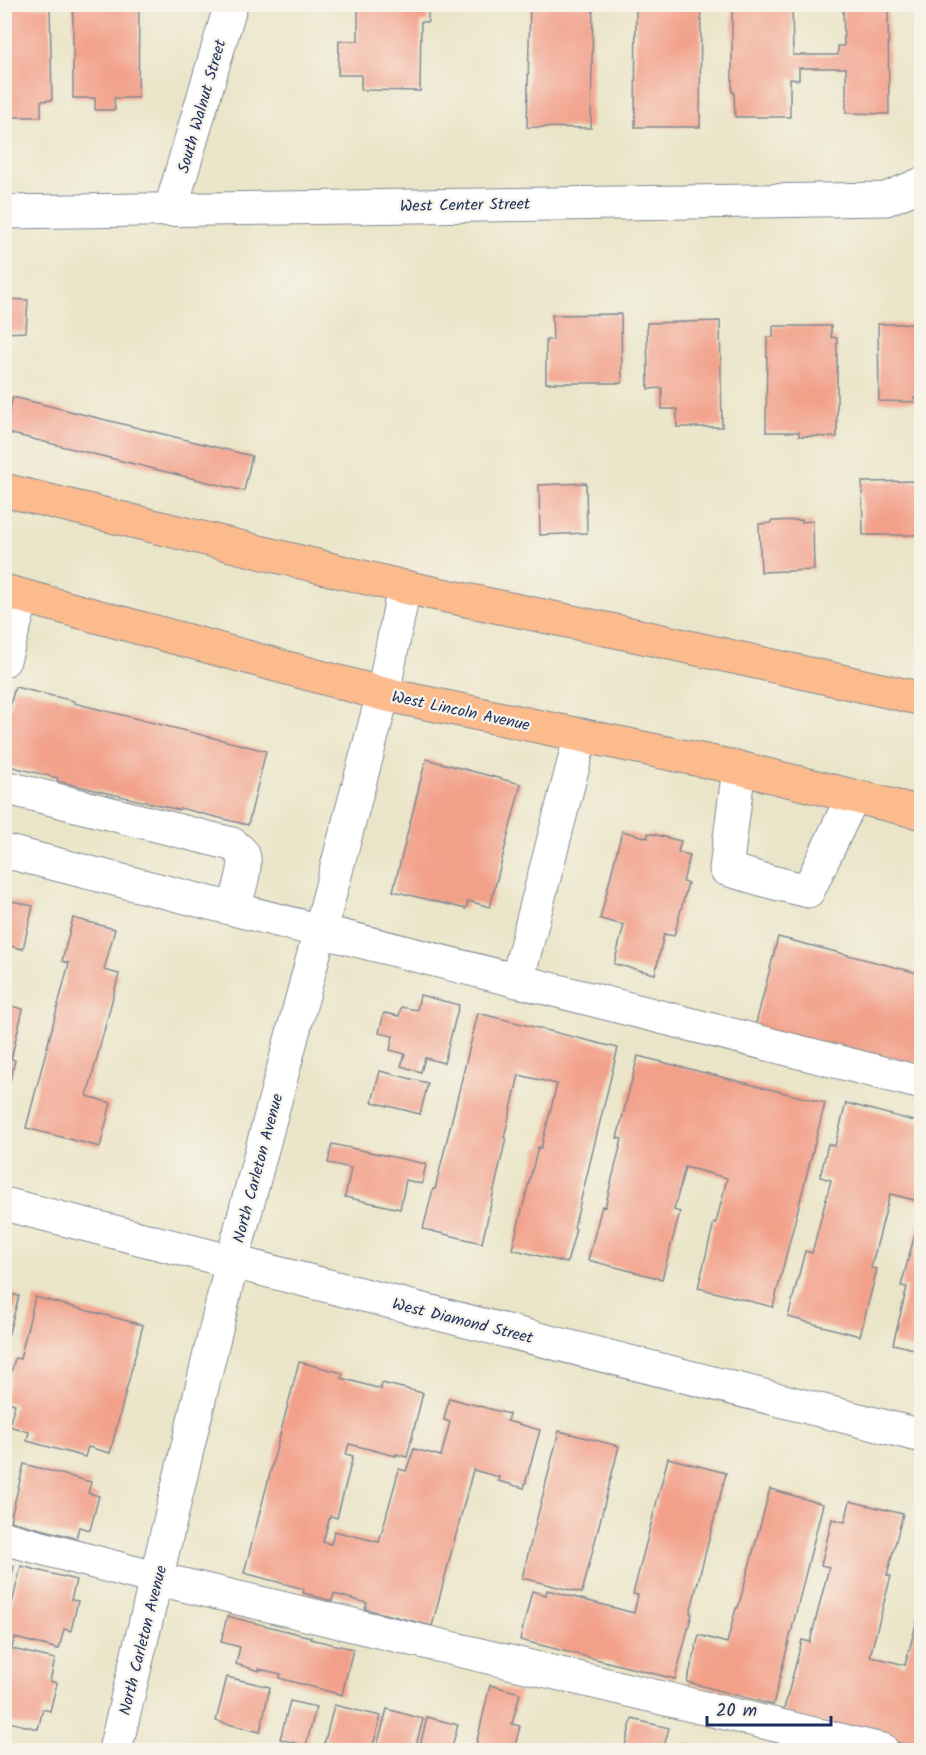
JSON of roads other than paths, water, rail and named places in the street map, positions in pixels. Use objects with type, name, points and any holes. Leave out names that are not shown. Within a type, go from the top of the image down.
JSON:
[{"type":"main road","points":[[4,490],[404,587],[650,638],[921,699]]},
{"type":"main road","name":"West Lincoln Avenue","points":[[14,593],[383,694],[739,768],[921,813]]},
{"type":"street","name":"South Walnut Street","points":[[171,208],[231,4]]},
{"type":"street","name":"West Center Street","points":[[4,212],[886,199],[921,184]]},
{"type":"street","name":"North Carleton Avenue","points":[[115,1750],[158,1579],[232,1262],[383,694],[404,587]]},
{"type":"street","points":[[4,660],[14,593]]},
{"type":"street","points":[[517,981],[580,735]]},
{"type":"street","points":[[739,768],[726,869],[771,882],[808,891],[853,796]]},
{"type":"street","points":[[4,787],[232,844],[244,856],[244,867],[234,909]]},
{"type":"street","points":[[4,851],[921,1083]]},
{"type":"street","name":"West Diamond Street","points":[[4,1203],[921,1436]]},
{"type":"street","points":[[4,1538],[158,1579],[882,1750]]}]
